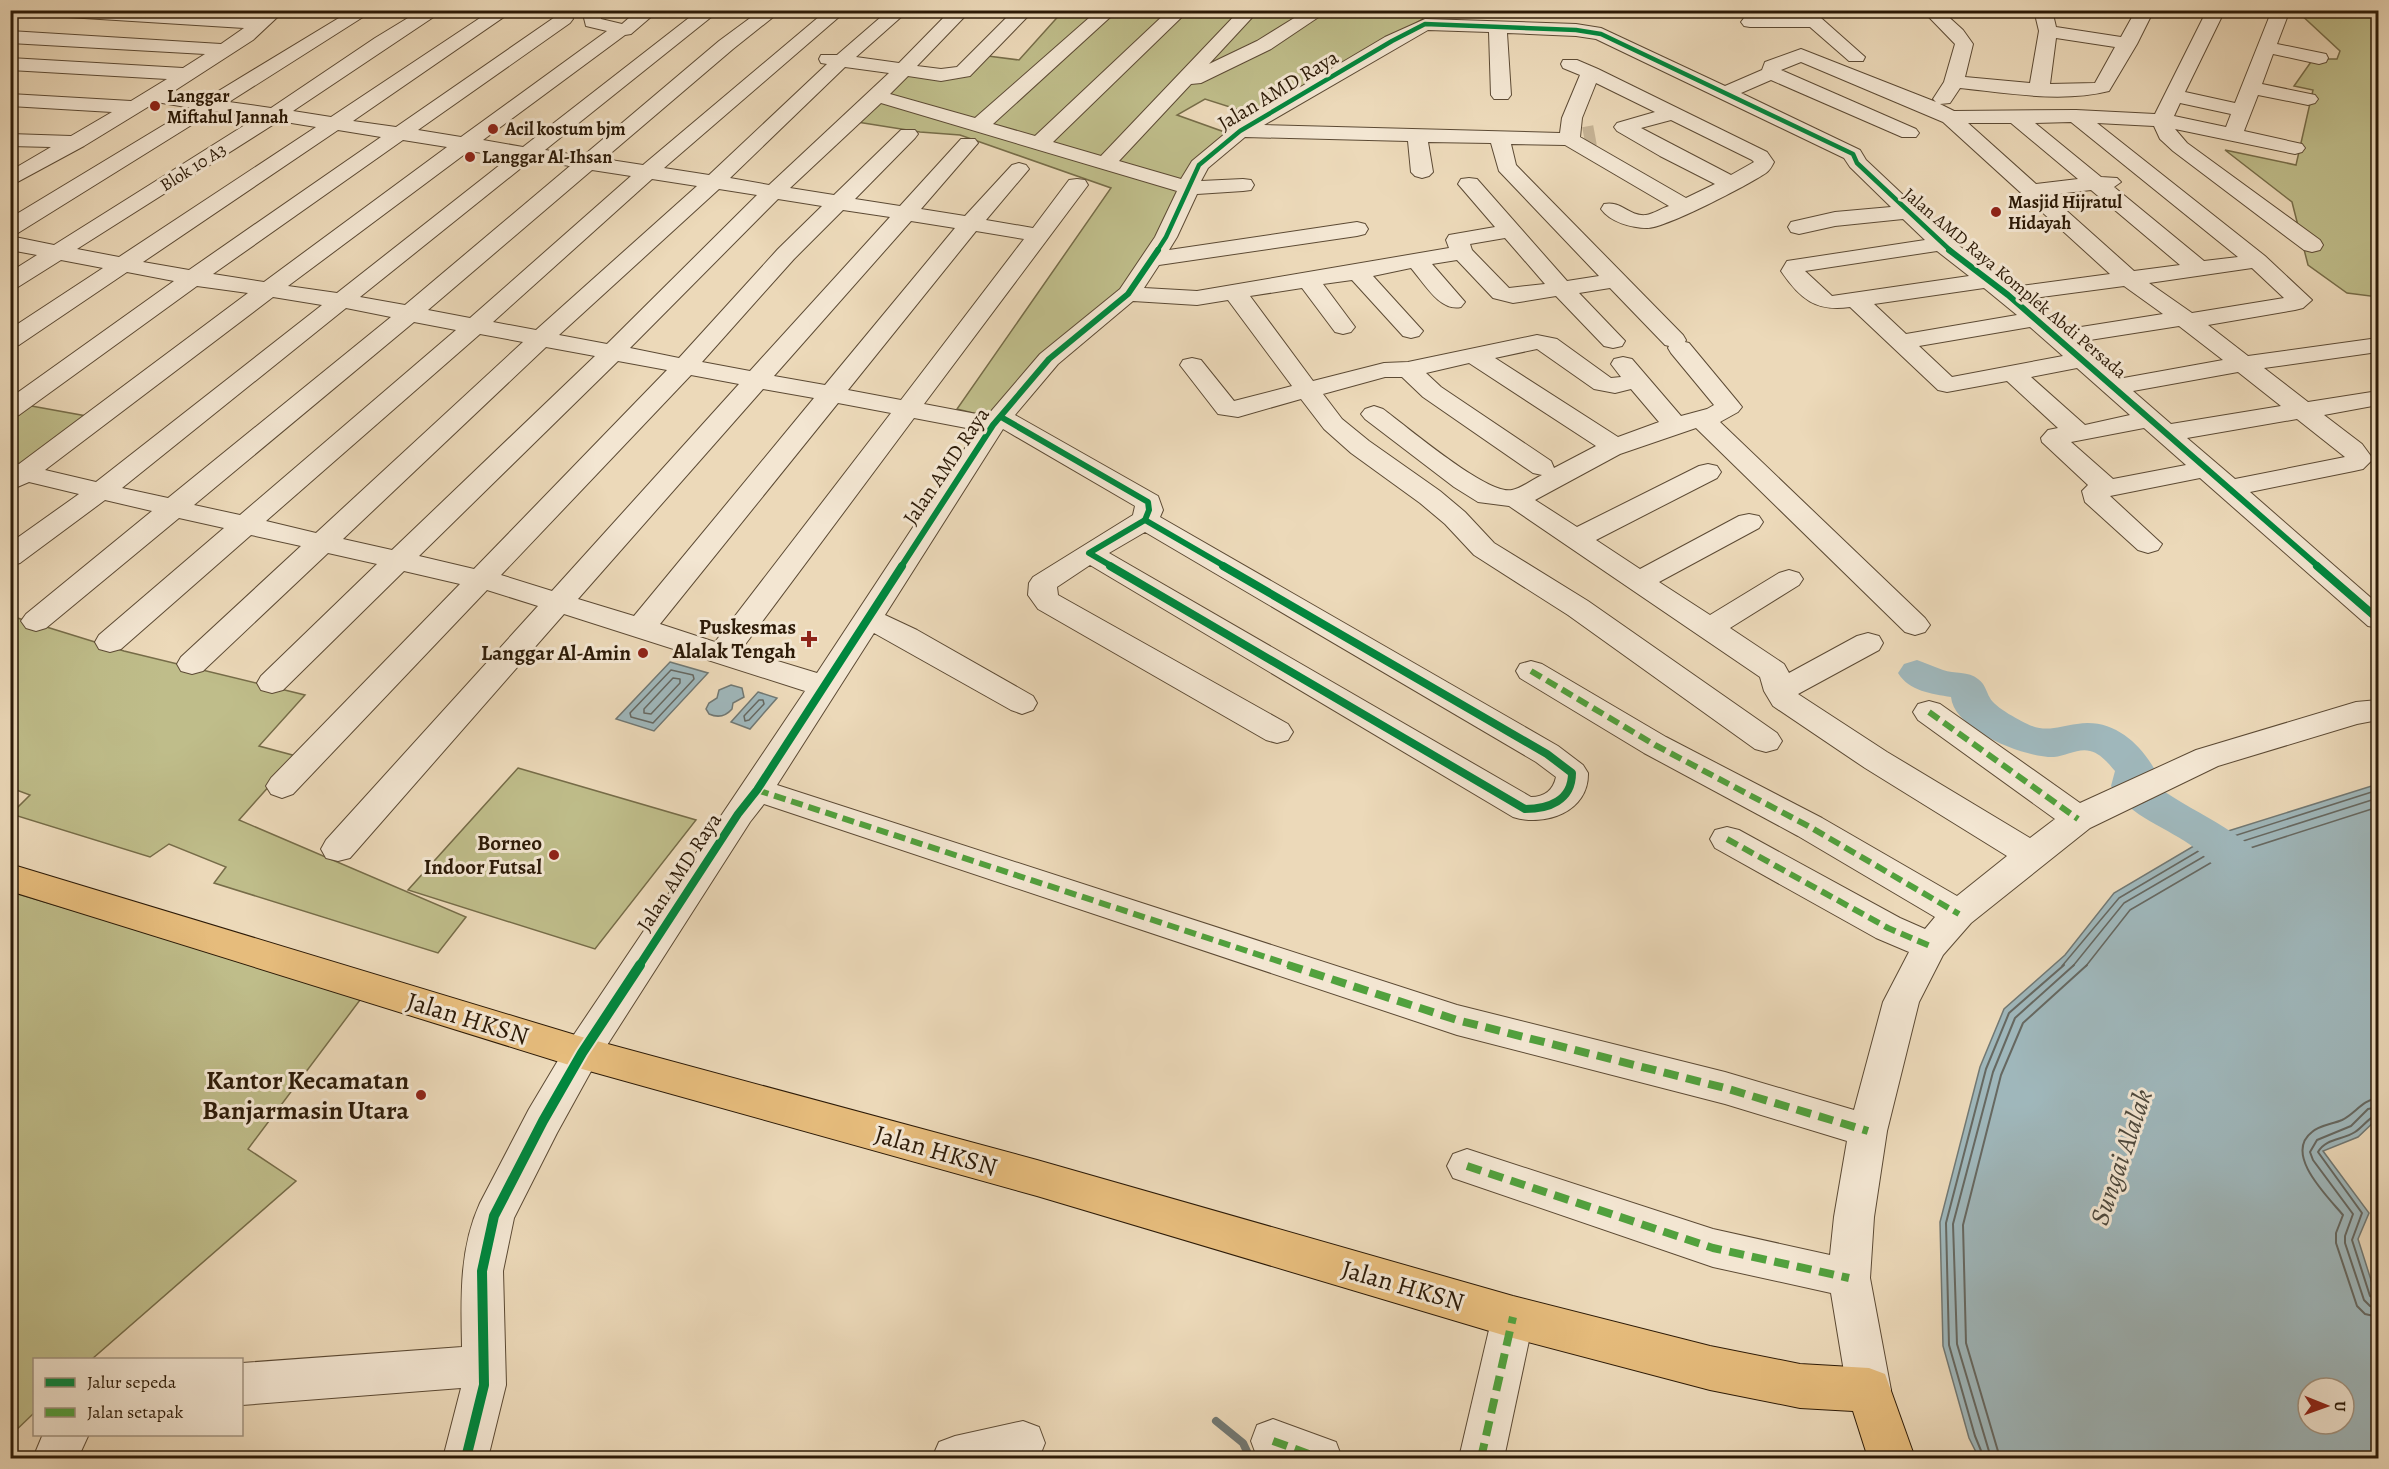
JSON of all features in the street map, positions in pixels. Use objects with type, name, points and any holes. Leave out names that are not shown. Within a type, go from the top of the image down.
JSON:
[{"type":"main road","name":"Jalan HKSN","points":[[10,877],[582,1053],[1037,1178],[1514,1317],[1710,1368],[1800,1386],[1869,1390]]},
{"type":"main road","points":[[1869,1390],[1891,1458]]},
{"type":"street","points":[[10,180],[20,169],[78,142],[225,50],[276,10]]},
{"type":"street","points":[[10,228],[365,10]]},
{"type":"street","name":"Blok 10 A3","points":[[10,282],[273,116],[382,42],[435,10]]},
{"type":"street","points":[[10,340],[335,126],[505,10]]},
{"type":"street","points":[[10,410],[193,278],[564,20],[564,15],[552,10]]},
{"type":"street","points":[[591,10],[591,22],[623,30],[941,75],[963,72],[1025,10]]},
{"type":"street","points":[[16,476],[270,290],[462,145],[650,10]]},
{"type":"street","points":[[10,557],[102,490],[711,10]]},
{"type":"street","points":[[36,621],[410,313],[587,163],[709,43],[773,10]]},
{"type":"street","points":[[110,642],[475,326],[646,173],[770,52],[838,10]]},
{"type":"street","points":[[192,664],[613,272],[714,182],[842,60],[900,10]]},
{"type":"street","points":[[272,683],[613,352],[772,193],[877,96],[962,10]]},
{"type":"street","points":[[338,849],[973,135],[1109,10]]},
{"type":"street","points":[[1039,144],[1180,10]]},
{"type":"street","points":[[1105,164],[1250,10]]},
{"type":"street","points":[[1178,87],[1264,45],[1320,10]]},
{"type":"street","points":[[1931,10],[1939,21],[1958,34],[1964,44],[1945,115]]},
{"type":"street","points":[[2039,90],[2048,31],[2043,10]]},
{"type":"street","points":[[1954,82],[2039,90],[2089,90],[2102,87],[2145,10]]},
{"type":"street","points":[[2216,10],[2162,120],[2167,135],[2312,245]]},
{"type":"street","points":[[47,11],[127,13],[261,24]]},
{"type":"street","points":[[2233,134],[2279,15]]},
{"type":"street","points":[[1750,22],[1806,16],[1849,52],[1801,55],[1772,66],[1771,73]]},
{"type":"street","name":"Jalan AMD Raya","points":[[466,1458],[484,1385],[482,1271],[494,1216],[543,1121],[582,1053],[738,814],[757,790],[997,421],[1049,358],[1128,294],[1153,259],[1190,188],[1191,180],[1199,165],[1240,131],[1392,41],[1425,17],[1498,26],[1591,32],[1628,46]]},
{"type":"street","points":[[1498,26],[1501,95]]},
{"type":"street","points":[[2048,31],[2080,27],[2128,44]]},
{"type":"street","points":[[10,37],[225,50]]},
{"type":"street","name":"Jalan AMD Raya Komplek Abdi Persada","points":[[1628,46],[1725,93],[1869,148],[1857,163],[1905,212],[2008,295],[2379,619]]},
{"type":"street","points":[[2267,47],[2319,58]]},
{"type":"street","points":[[1801,55],[1945,115],[2128,278],[2244,364],[2360,459],[2354,463],[2230,488]]},
{"type":"street","points":[[10,64],[186,74]]},
{"type":"street","points":[[1570,64],[1763,158],[1764,162],[1761,166],[1649,222],[1632,220],[1612,209]]},
{"type":"street","points":[[1576,138],[1572,118],[1591,73]]},
{"type":"street","points":[[1725,93],[1771,73],[1910,134]]},
{"type":"street","points":[[2251,88],[2308,99]]},
{"type":"street","points":[[153,96],[335,126],[714,182],[1038,235]]},
{"type":"street","points":[[877,96],[973,135],[1039,144],[1190,188],[1243,185]]},
{"type":"street","points":[[2175,96],[2242,110]]},
{"type":"street","points":[[10,100],[135,107]]},
{"type":"street","points":[[1673,113],[1614,130],[1667,152],[1730,183]]},
{"type":"street","points":[[1869,148],[1910,134],[1945,115],[2076,116],[2162,120],[2295,148]]},
{"type":"street","points":[[2058,338],[2295,303],[2300,300],[2257,261],[2076,116]]},
{"type":"street","points":[[2016,117],[2199,269]]},
{"type":"street","points":[[1240,131],[1576,138],[1685,206]]},
{"type":"street","points":[[282,786],[685,366],[747,294],[908,134]]},
{"type":"street","points":[[1417,135],[1422,172]]},
{"type":"street","points":[[1473,355],[1615,447],[1688,421],[1716,415],[1729,407],[1656,318],[1615,280],[1506,167],[1500,138]]},
{"type":"street","points":[[10,140],[78,142]]},
{"type":"street","points":[[640,629],[970,224],[1019,169]]},
{"type":"street","points":[[2030,191],[2152,177]]},
{"type":"street","points":[[1469,184],[1623,361],[1915,625]]},
{"type":"street","points":[[722,654],[1077,185]]},
{"type":"street","points":[[1818,201],[1835,219]]},
{"type":"street","points":[[1799,227],[1835,219],[1905,212]]},
{"type":"street","points":[[1153,259],[1357,229]]},
{"type":"street","points":[[1510,231],[1459,239],[1457,243],[1462,252],[1501,293],[1506,295],[1562,289],[1615,280]]},
{"type":"street","points":[[10,243],[193,278],[410,313],[908,409],[997,421],[1148,502],[1149,510],[1144,520],[1043,583],[1042,594],[1048,602],[1277,732]]},
{"type":"street","points":[[1942,244],[1823,261],[1792,268],[1822,301],[1832,303],[1988,280]]},
{"type":"street","points":[[1128,294],[1197,298],[1462,252]]},
{"type":"street","points":[[1416,260],[1453,302]]},
{"type":"street","points":[[2008,295],[2257,261]]},
{"type":"street","points":[[1357,272],[1411,331]]},
{"type":"street","points":[[1308,280],[1343,327]]},
{"type":"street","points":[[1235,293],[1333,424],[1360,447],[1430,497],[1455,518],[1484,549],[1578,608],[1766,741]]},
{"type":"street","points":[[1856,300],[1947,385],[2082,360]]},
{"type":"street","points":[[1910,340],[2035,319]]},
{"type":"street","points":[[1192,365],[1227,409],[1238,410],[1384,370],[1408,369],[1537,342],[1548,344],[1603,384],[1614,386],[1623,361]]},
{"type":"street","points":[[2113,387],[2244,364],[2379,345]]},
{"type":"street","points":[[1408,369],[1432,392],[1542,467]]},
{"type":"street","points":[[2013,374],[2074,429],[2082,433]]},
{"type":"street","points":[[2106,487],[2055,442],[2054,438],[2377,400]]},
{"type":"street","points":[[1374,414],[1481,494],[1516,499],[1711,627],[1773,671],[1784,699],[1876,760],[2031,855]]},
{"type":"street","points":[[1516,499],[1609,450]]},
{"type":"street","points":[[2148,544],[2095,496],[2095,491],[2208,468]]},
{"type":"street","points":[[1577,538],[1708,472]]},
{"type":"street","points":[[16,476],[102,490],[481,579],[823,686]]},
{"type":"street","points":[[1089,553],[1525,809],[1548,807],[1555,804],[1568,790],[1573,780],[1572,773],[1547,754],[1144,520]]},
{"type":"street","points":[[1640,580],[1749,522]]},
{"type":"street","points":[[1711,627],[1789,579]]},
{"type":"street","points":[[867,618],[908,637],[1022,703]]},
{"type":"street","points":[[1779,691],[1868,643]]},
{"type":"street","points":[[1531,671],[1655,745],[1810,827],[1959,914]]},
{"type":"street","points":[[1869,1390],[1849,1278],[1854,1217],[1868,1131],[1901,1002],[1930,946],[1959,914],[2078,819],[2153,781],[2207,758],[2356,713],[2379,710]]},
{"type":"street","points":[[1929,712],[2078,819]]},
{"type":"street","points":[[757,790],[1457,1020],[1725,1088],[1868,1131]]},
{"type":"street","points":[[1727,839],[1888,928],[1930,946]]},
{"type":"street","points":[[1467,1166],[1713,1248],[1849,1278]]},
{"type":"street","points":[[1481,1458],[1514,1317]]},
{"type":"street","points":[[243,1384],[485,1366]]},
{"type":"street","points":[[56,1458],[66,1436]]},
{"type":"street","points":[[1273,1441],[1320,1458]]},
{"type":"street","points":[[955,1458],[1023,1443]]},
{"type":"shaded area","points":[[1063,11],[1422,11],[1423,19],[1258,116],[1205,99],[1177,115],[1230,134],[1161,235],[1118,292],[989,417],[957,409],[1111,188],[960,135],[920,132],[857,122],[911,72],[938,76],[988,56],[1019,60]]},
{"type":"shaded area","points":[[2297,11],[2378,11],[2378,297],[2347,293],[2308,265],[2292,202],[2225,150],[2296,165],[2313,90],[2294,86],[2313,59],[2337,59],[2340,51]]},
{"type":"shaded area","points":[[26,405],[92,417],[25,466],[11,463],[11,416]]},
{"type":"shaded area","points":[[11,616],[124,651],[305,695],[259,746],[296,756],[239,820],[466,917],[438,953],[214,883],[226,867],[169,844],[150,857],[11,814],[30,795],[11,788]]},
{"type":"shaded area","name":"Borneo Indoor Futsal","points":[[518,768],[696,820],[595,949],[408,890]]},
{"type":"shaded area","points":[[11,892],[363,996],[248,1149],[296,1181],[93,1358],[33,1358],[33,1414],[11,1435]]},
{"type":"water","points":[[670,662],[708,673],[654,731],[616,719]]},
{"type":"water","points":[[731,685],[742,688],[744,697],[733,703],[732,709],[724,715],[709,714],[706,709],[709,703],[717,698],[719,690]]},
{"type":"water","points":[[758,692],[777,698],[750,729],[731,722]]},
{"type":"water","name":"Sungai Alalak","points":[[2378,784],[2378,1118],[2358,1137],[2323,1151],[2369,1213],[2358,1239],[2378,1302],[2378,1458],[1979,1458],[1969,1438],[1943,1346],[1940,1222],[1980,1067],[2004,1009],[2065,955],[2114,893],[2209,837]]},
{"type":"waterway","points":[[1917,673],[1935,682],[1963,686],[1970,693],[1971,703],[1979,711],[2018,736],[2052,743],[2089,737],[2098,738],[2112,745],[2135,770],[2131,786],[2149,802],[2209,837],[2251,872]]},
{"type":"waterway","points":[[1216,1421],[1243,1443],[1250,1458]]},
{"type":"tunnel","points":[[1584,137],[1595,135]]},
{"type":"marked path","points":[[1531,671],[1655,745],[1810,827],[1959,914]]},
{"type":"marked path","points":[[1929,712],[2078,819]]},
{"type":"marked path","points":[[757,790],[1457,1020],[1725,1088],[1868,1131]]},
{"type":"marked path","points":[[1727,839],[1888,928],[1930,946]]},
{"type":"marked path","points":[[1467,1166],[1713,1248],[1849,1278]]},
{"type":"marked path","points":[[1481,1458],[1513,1317]]},
{"type":"marked path","points":[[1273,1441],[1320,1458]]},
{"type":"cycle path","points":[[466,1458],[484,1385],[482,1271],[494,1216],[543,1121],[582,1053],[738,814],[757,790],[993,425],[1049,359],[1128,294],[1166,237],[1199,165],[1240,131],[1392,41],[1425,24],[1576,30],[1601,34],[1853,154],[1857,163],[1942,244],[2008,295],[2378,619]]},
{"type":"cycle path","points":[[1001,417],[1148,502],[1149,510],[1145,520],[1089,553],[1525,809],[1549,807],[1558,802],[1566,793],[1571,783],[1572,773],[1547,754],[1145,520]]},
{"type":"place","name":"Langgar Miftahul Jannah","points":[[155,106]]},
{"type":"place","name":"Acil kostum bjm","points":[[493,129]]},
{"type":"place","name":"Langgar Al-Ihsan","points":[[470,157]]},
{"type":"place","name":"Masjid Hijratul Hidayah","points":[[1996,212]]},
{"type":"place","name":"Puskesmas Alalak Tengah","points":[[809,639]]},
{"type":"place","name":"Langgar Al-Amin","points":[[643,653]]},
{"type":"place","name":"Borneo Indoor Futsal","points":[[554,855]]},
{"type":"place","name":"Kantor Kecamatan Banjarmasin Utara","points":[[421,1095]]}]
